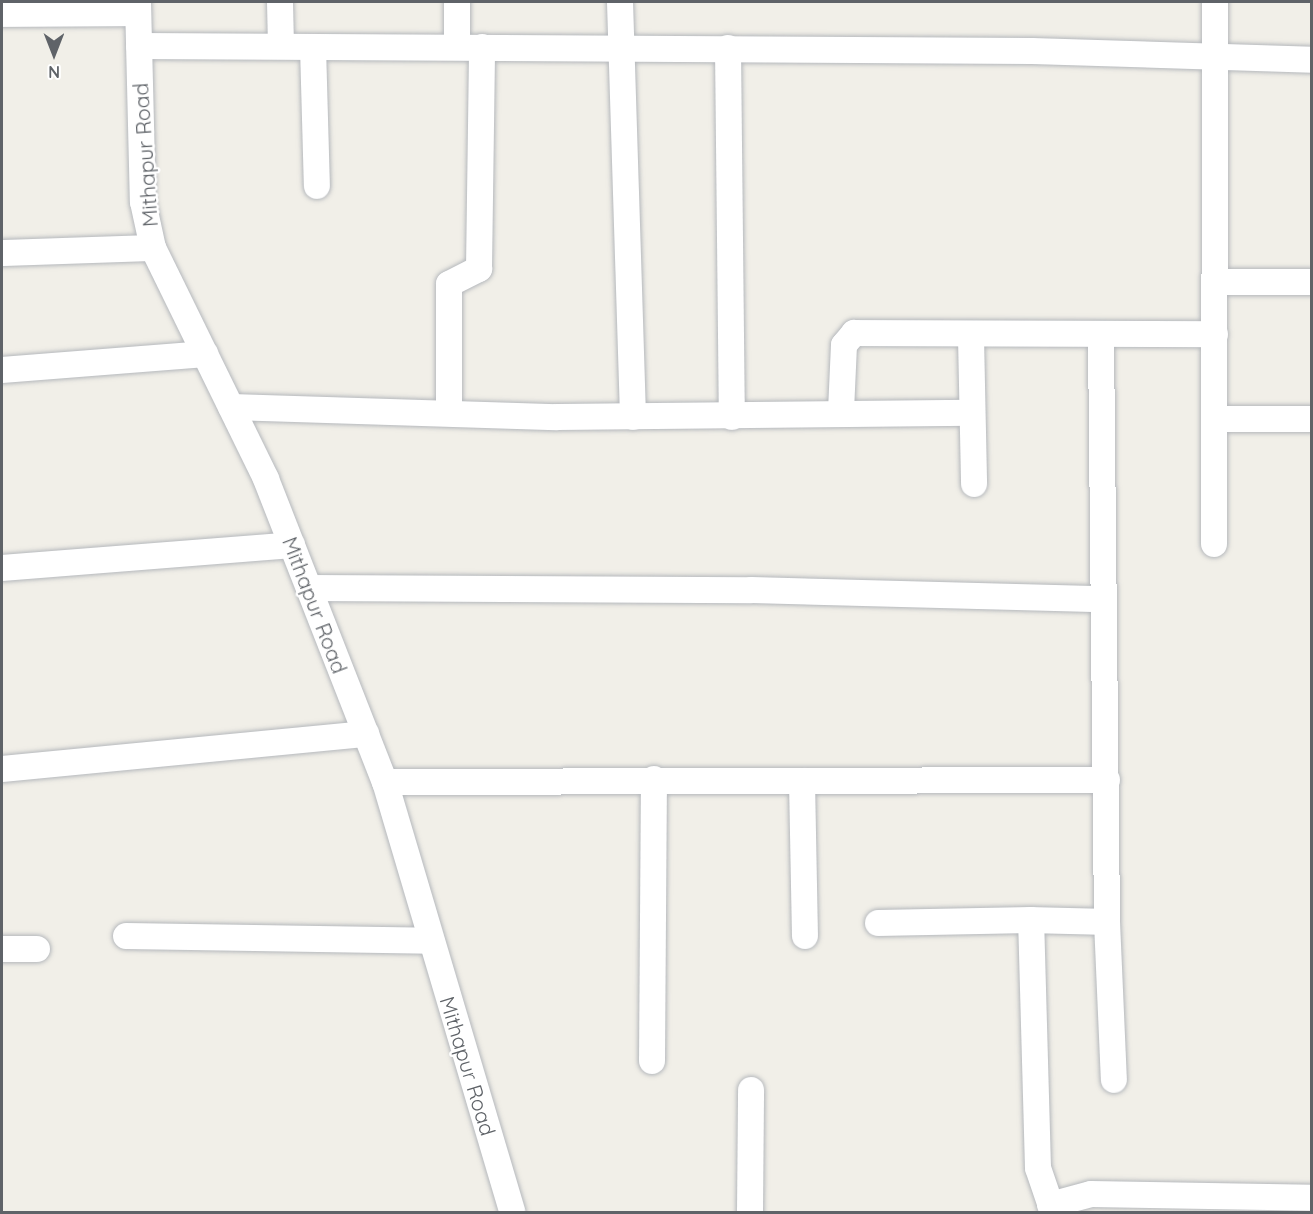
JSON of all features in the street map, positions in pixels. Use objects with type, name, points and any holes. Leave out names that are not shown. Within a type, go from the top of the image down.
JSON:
[{"type":"street","points":[[280,2],[281,46]]},
{"type":"street","points":[[449,413],[449,284],[479,269],[470,47],[457,2]]},
{"type":"street","points":[[620,2],[633,417]]},
{"type":"street","points":[[1214,544],[1215,2]]},
{"type":"street","points":[[2,14],[138,7]]},
{"type":"street","name":"Mithapur Road","points":[[138,7],[143,202],[153,248],[231,406],[292,545],[385,782],[512,1212]]},
{"type":"street","points":[[139,46],[728,48],[1311,60]]},
{"type":"street","points":[[312,47],[317,186]]},
{"type":"street","points":[[728,48],[732,417]]},
{"type":"street","points":[[2,253],[153,248]]},
{"type":"street","points":[[1215,282],[1311,282]]},
{"type":"street","points":[[842,411],[848,336],[1101,338],[1215,334]]},
{"type":"street","points":[[971,337],[974,484]]},
{"type":"street","points":[[1101,338],[1107,922],[1114,1080]]},
{"type":"street","points":[[2,370],[205,354]]},
{"type":"street","points":[[231,406],[633,417],[732,417],[842,411],[972,413]]},
{"type":"street","points":[[1215,419],[1311,419]]},
{"type":"street","points":[[2,568],[292,545]]},
{"type":"street","points":[[309,588],[751,590],[1103,599]]},
{"type":"street","points":[[2,769],[366,734]]},
{"type":"street","points":[[385,782],[654,779],[1107,780]]},
{"type":"street","points":[[652,1061],[654,779]]},
{"type":"street","points":[[802,781],[805,936]]},
{"type":"street","points":[[878,923],[1031,920],[1107,922]]},
{"type":"street","points":[[1031,920],[1038,1168],[1051,1208],[1091,1194],[1311,1198]]},
{"type":"street","points":[[126,936],[431,942]]},
{"type":"street","points":[[2,949],[37,949]]},
{"type":"street","points":[[750,1212],[752,1090]]}]
